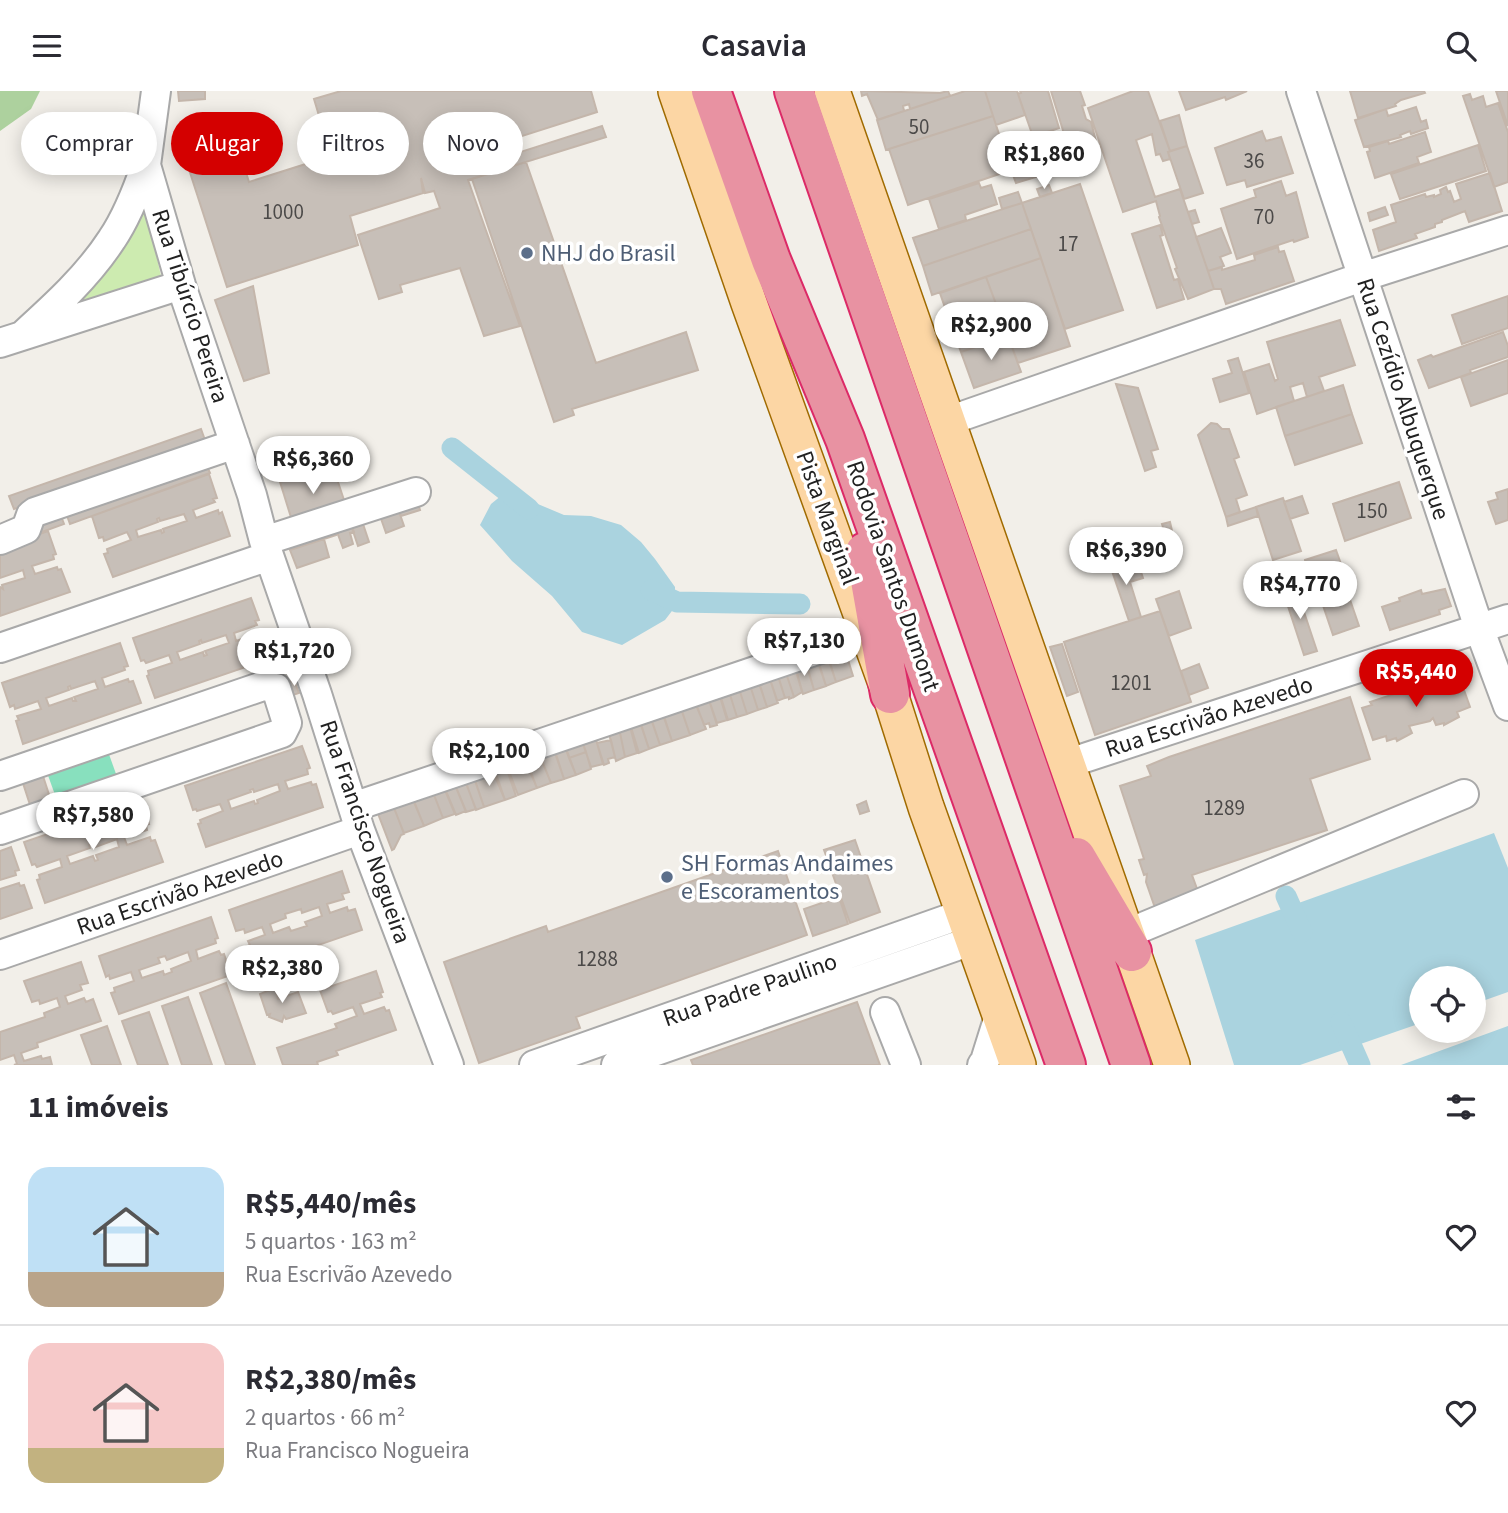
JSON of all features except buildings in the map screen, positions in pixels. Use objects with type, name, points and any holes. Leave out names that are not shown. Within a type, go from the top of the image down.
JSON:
[{"type":"highway","name":"Rodovia Santos Dumont","points":[[711,91],[771,260],[845,439],[1066,1065]]},
{"type":"highway","points":[[794,91],[1132,1065]]},
{"type":"highway","points":[[845,439],[890,694]]},
{"type":"highway","points":[[1031,779],[1129,943]]},
{"type":"main road","name":"Pista Marginal","points":[[676,91],[749,303],[890,694],[926,807],[1018,1065]]},
{"type":"main road","points":[[832,91],[1069,763],[1172,1065]]},
{"type":"street","name":"Rua Tibúrcio Pereira","points":[[153,112],[156,91]]},
{"type":"street","name":"Rua Cezídio Albuquerque","points":[[1301,91],[1479,628],[1508,706]]},
{"type":"street","points":[[11,339],[63,297],[101,255],[114,237],[142,175]]},
{"type":"street","name":"Rua Tibúrcio Pereira","points":[[149,175],[181,285],[233,441]]},
{"type":"street","points":[[948,421],[1362,277],[1508,230]]},
{"type":"street","points":[[11,339],[181,285]]},
{"type":"street","points":[[0,540],[26,529],[36,512],[233,441]]},
{"type":"street","name":"Rua Francisco Nogueira","points":[[233,441],[357,818],[449,1065]]},
{"type":"street","points":[[0,647],[416,492]]},
{"type":"street","name":"Rua Escrivão Azevedo","points":[[1069,763],[1508,619]]},
{"type":"street","name":"Rua Escrivão Azevedo","points":[[0,955],[357,818],[832,645]]},
{"type":"street","points":[[0,776],[263,686],[275,688],[287,723],[282,733],[0,830]]},
{"type":"street","points":[[283,706],[317,694]]},
{"type":"street","points":[[1129,943],[1464,794]]},
{"type":"street","name":"Rua Padre Paulino","points":[[534,1065],[970,927]]},
{"type":"street","name":"Rua Padre Paulino","points":[[615,1065],[970,927]]},
{"type":"street","points":[[885,1012],[906,1065]]},
{"type":"street","points":[[982,1065],[1000,1013]]},
{"type":"green space","points":[[0,91],[40,91],[31,109],[21,112],[21,116],[0,131]]},
{"type":"green space","points":[[144,198],[162,281],[58,317]]},
{"type":"green space","points":[[106,746],[120,785],[59,806],[45,767]]},
{"type":"water","points":[[507,491],[564,515],[591,516],[621,525],[641,542],[675,587],[675,607],[665,620],[622,645],[582,632],[552,596],[512,561],[480,525],[491,504]]},
{"type":"water","points":[[1494,833],[1508,868],[1508,992],[1486,1000],[1486,966],[1409,966],[1409,1027],[1300,1065],[1234,1065],[1195,940]]},
{"type":"water","points":[[1508,1026],[1508,1065],[1401,1065],[1461,1043],[1486,1043],[1486,1034]]},
{"type":"waterway","points":[[452,448],[529,509]]},
{"type":"waterway","points":[[651,590],[677,602],[800,604]]},
{"type":"waterway","points":[[1286,896],[1302,932]]},
{"type":"waterway","points":[[1341,1022],[1360,1065]]},
{"type":"place","name":"NHJ do Brasil","points":[[527,253]]},
{"type":"place","name":"SH Formas Andaimes e Escoramentos","points":[[667,877]]}]
